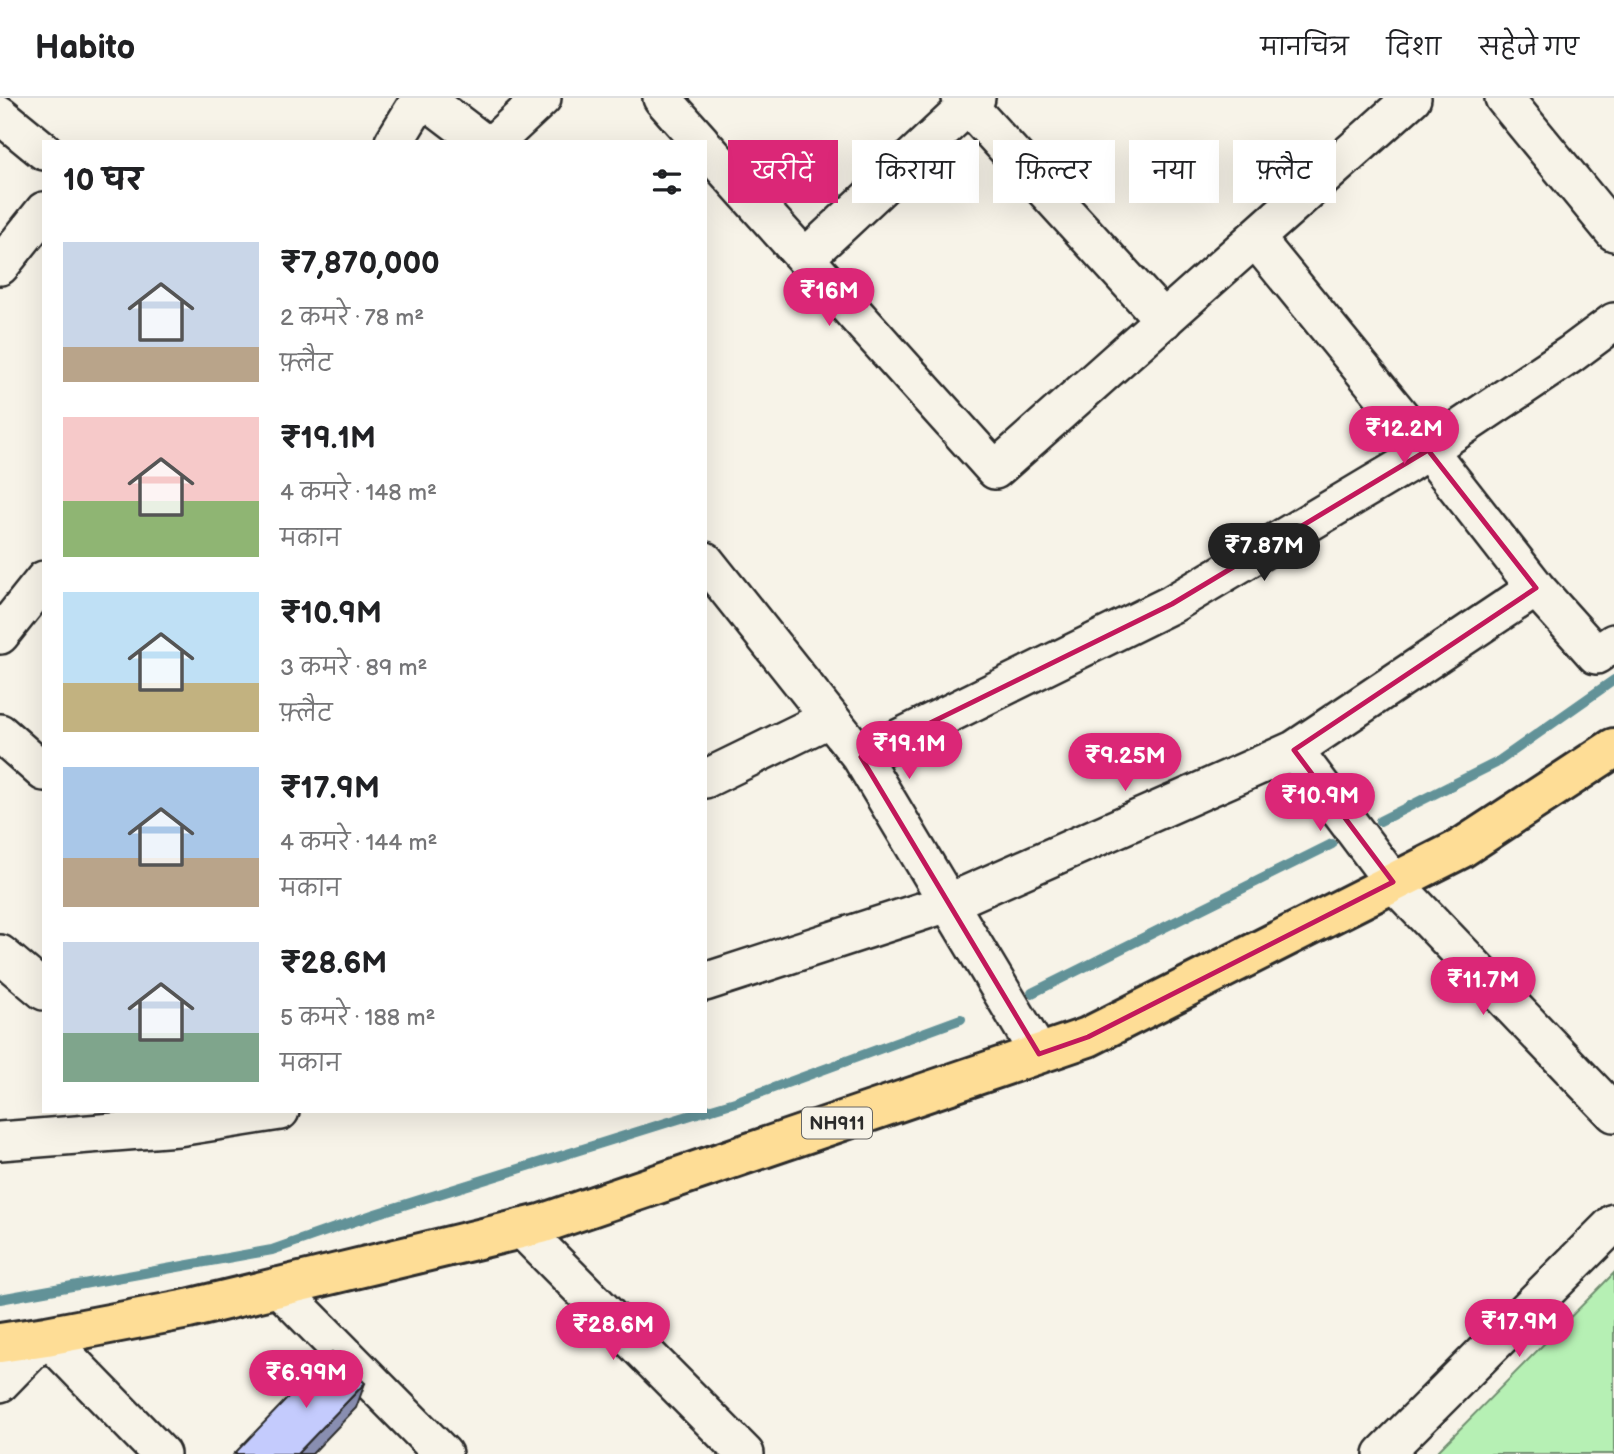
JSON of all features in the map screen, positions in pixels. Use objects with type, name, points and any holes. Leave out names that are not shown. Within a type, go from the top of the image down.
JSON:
[{"type":"highway","name":"NH911","points":[[0,1343],[188,1309],[541,1224],[1088,1037],[1460,849],[1614,748]]},
{"type":"street","points":[[395,140],[423,98],[479,140]]},
{"type":"street","points":[[497,140],[542,98]]},
{"type":"street","points":[[662,98],[699,140]]},
{"type":"street","points":[[707,149],[995,470],[1412,98]]},
{"type":"street","points":[[1504,98],[1614,232]]},
{"type":"street","points":[[805,258],[968,101],[1164,320]]},
{"type":"street","points":[[0,115],[42,149]]},
{"type":"street","points":[[0,266],[42,214]]},
{"type":"street","points":[[1255,239],[1428,450],[1536,588],[1597,655],[1614,642]]},
{"type":"street","points":[[861,757],[1172,604],[1407,464],[1614,322]]},
{"type":"street","points":[[707,564],[861,757],[1039,1054]]},
{"type":"street","points":[[0,635],[42,582]]},
{"type":"street","points":[[707,981],[948,903],[1294,751],[1536,588]]},
{"type":"street","points":[[707,778],[830,718]]},
{"type":"street","points":[[0,733],[42,770]]},
{"type":"street","points":[[1294,751],[1393,882],[1614,1113]]},
{"type":"street","points":[[0,954],[42,989]]},
{"type":"street","points":[[0,1141],[178,1127],[267,1113]]},
{"type":"street","points":[[1383,1454],[1614,1223]]},
{"type":"street","points":[[521,1228],[745,1454]]},
{"type":"street","points":[[278,1287],[330,1359],[443,1454]]},
{"type":"street","points":[[0,1383],[46,1336],[161,1454]]},
{"type":"highlighted area","points":[[1428,450],[1536,588],[1294,750],[1393,882],[1088,1037],[1039,1054],[861,757],[1172,604]]},
{"type":"green space","points":[[1614,1273],[1614,1454],[1435,1454]]},
{"type":"building","points":[[332,1352],[365,1383],[297,1454],[234,1454]]},
{"type":"waterway","points":[[1380,821],[1496,763],[1614,680]]},
{"type":"waterway","points":[[1032,993],[1332,844]]},
{"type":"waterway","points":[[707,1110],[961,1019]]},
{"type":"waterway","points":[[0,1299],[272,1250],[375,1214],[698,1113]]}]
